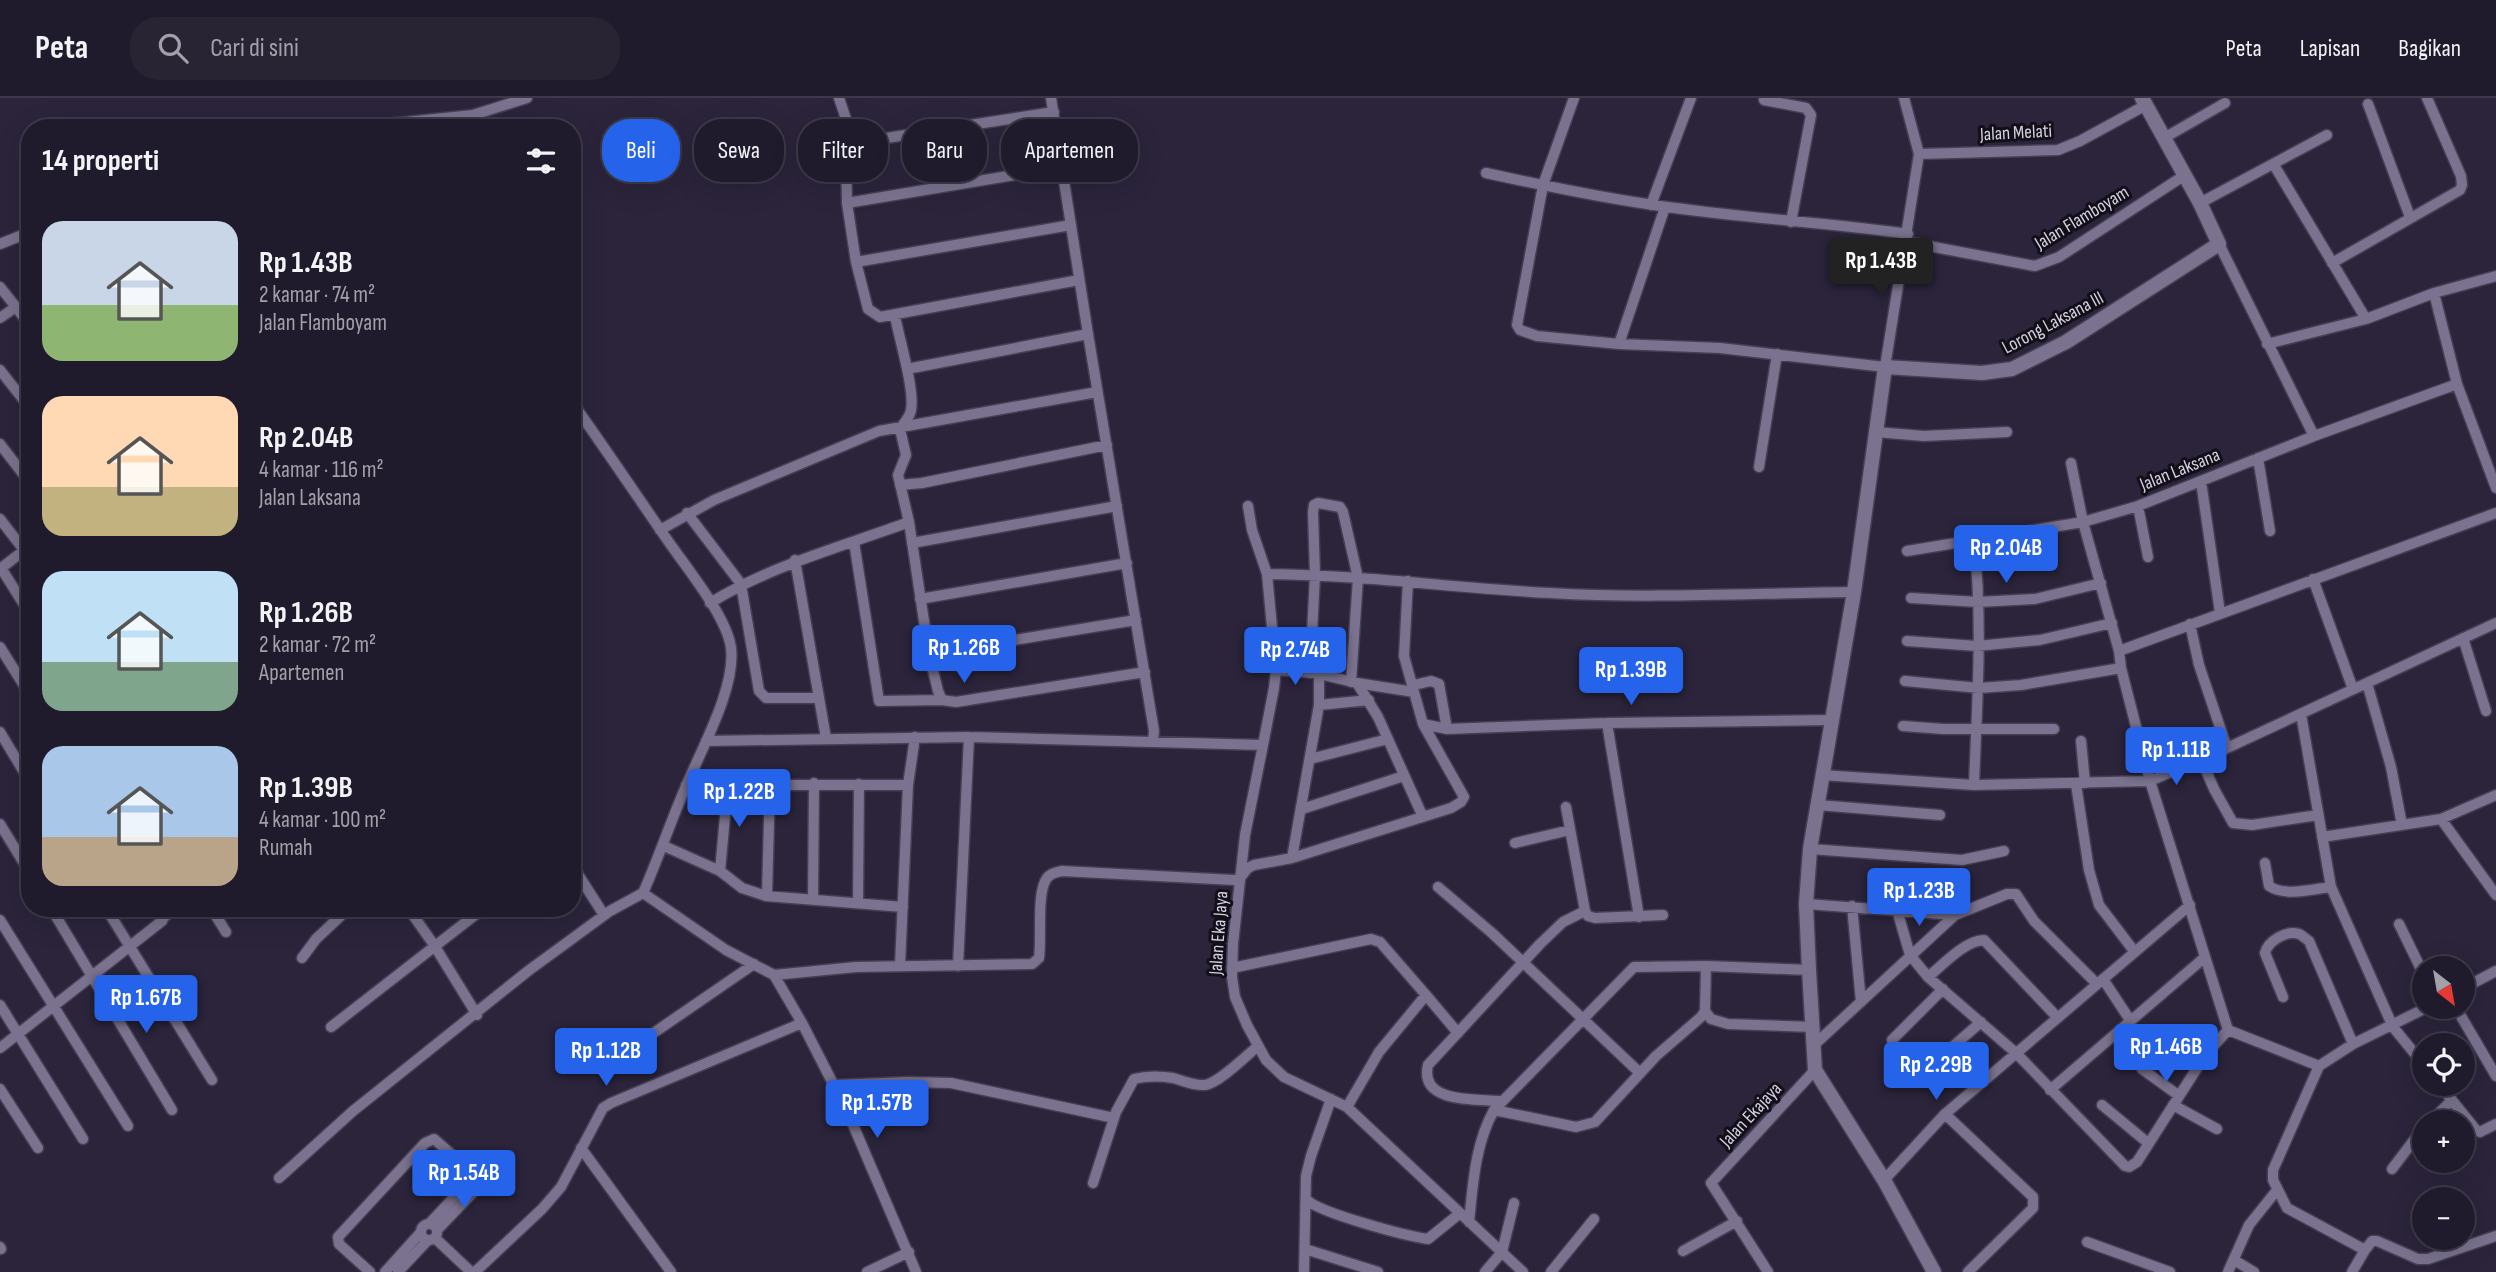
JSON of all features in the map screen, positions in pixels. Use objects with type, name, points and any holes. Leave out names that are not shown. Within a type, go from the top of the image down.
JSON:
[{"type":"street","points":[[435,119],[473,115],[527,98]]},
{"type":"street","points":[[839,98],[846,119]]},
{"type":"street","points":[[1051,98],[1055,119]]},
{"type":"street","points":[[1574,98],[1543,185],[1517,325],[1523,333],[1619,344],[1720,348],[1885,367]]},
{"type":"street","points":[[1651,205],[1691,98]]},
{"type":"street","points":[[1904,98],[1919,154],[1908,238],[1885,367],[1854,592],[1821,775],[1810,849],[1806,904],[1815,1070],[1884,1180],[1934,1272]]},
{"type":"street","points":[[2332,263],[2451,197],[2462,185],[2461,176],[2427,98]]},
{"type":"street","points":[[1764,100],[1806,108],[1811,115],[1791,222]]},
{"type":"street","points":[[2144,101],[2200,203],[2314,436]]},
{"type":"street","name":"Jalan Melati","points":[[1919,154],[2058,150],[2080,141],[2144,101]]},
{"type":"street","points":[[2164,138],[2225,103]]},
{"type":"street","points":[[2368,104],[2410,218]]},
{"type":"street","points":[[888,138],[1054,112]]},
{"type":"street","points":[[473,115],[473,119]]},
{"type":"street","points":[[2200,203],[2327,135]]},
{"type":"street","points":[[2274,164],[2366,319]]},
{"type":"street","name":"Jalan Flamboyam","points":[[1486,173],[1651,205],[1857,227],[2035,266],[2059,257],[2185,176]]},
{"type":"street","points":[[847,203],[1001,177]]},
{"type":"street","points":[[847,182],[856,262],[868,309],[880,317],[1079,281]]},
{"type":"street","points":[[1064,182],[1145,672],[1154,731],[1153,741]]},
{"type":"street","points":[[1619,344],[1665,207]]},
{"type":"street","points":[[856,262],[1071,225]]},
{"type":"street","points":[[0,244],[21,236]]},
{"type":"street","name":"Lorong Laksana III","points":[[1885,367],[1982,373],[2012,369],[2066,342],[2219,244]]},
{"type":"street","points":[[2267,344],[2366,319],[2434,293],[2496,276]]},
{"type":"street","points":[[0,287],[21,314]]},
{"type":"street","points":[[2434,293],[2457,384],[2496,488]]},
{"type":"street","points":[[0,318],[16,307]]},
{"type":"street","points":[[895,316],[912,408],[899,433],[906,455],[898,471],[909,522],[929,654],[942,700]]},
{"type":"street","points":[[906,369],[1088,334]]},
{"type":"street","points":[[1759,467],[1777,354]]},
{"type":"street","points":[[0,370],[21,397]]},
{"type":"street","name":"Jalan Laksana","points":[[1907,551],[2083,522],[2138,506],[2314,436],[2457,384]]},
{"type":"street","points":[[660,530],[687,513],[754,482],[879,431],[1097,392]]},
{"type":"street","points":[[279,1178],[353,1111],[477,1015],[528,971],[604,915],[643,893],[706,741],[730,669],[731,649],[727,631],[581,415]]},
{"type":"street","points":[[1876,432],[1924,436],[2007,432]]},
{"type":"street","points":[[0,444],[21,471]]},
{"type":"street","points":[[900,485],[922,483],[1107,445]]},
{"type":"street","points":[[2258,458],[2270,531]]},
{"type":"street","points":[[2071,463],[2083,522],[2112,623],[2150,781],[2228,1030],[2319,1066]]},
{"type":"street","points":[[2201,481],[2220,613]]},
{"type":"street","points":[[1292,858],[1319,705],[1315,674],[1313,512],[1314,505],[1318,503],[1340,507],[1343,512],[1358,578],[1354,682],[1369,700],[1423,817]]},
{"type":"street","points":[[912,543],[1117,506]]},
{"type":"street","name":"Jalan Eka Jaya","points":[[1248,506],[1252,530],[1267,574],[1276,670],[1245,835],[1232,968],[1235,997],[1266,1060],[1284,1077],[1347,1107],[1523,1272]]},
{"type":"street","points":[[2138,506],[2148,557]]},
{"type":"street","points":[[687,513],[741,584],[759,691],[766,698],[819,698]]},
{"type":"street","points":[[2119,651],[2496,513]]},
{"type":"street","points":[[0,519],[21,542]]},
{"type":"street","points":[[710,603],[741,584],[795,560],[909,522]]},
{"type":"street","points":[[1974,541],[1979,688],[1975,785]]},
{"type":"street","points":[[854,542],[879,701],[956,702],[1145,672]]},
{"type":"street","points":[[21,553],[1,568],[21,600]]},
{"type":"street","points":[[795,560],[826,738]]},
{"type":"street","points":[[920,598],[1127,563]]},
{"type":"street","points":[[1267,574],[1408,581],[1564,594],[1854,592]]},
{"type":"street","points":[[2313,579],[2353,689]]},
{"type":"street","points":[[774,975],[900,965],[1032,964],[1039,958],[1044,885],[1046,879],[1054,873],[1062,871],[1234,880],[1240,878],[1248,868],[1292,858],[1423,817],[1461,802],[1464,797],[1423,724],[1404,656],[1408,581]]},
{"type":"street","points":[[1911,598],[1978,602],[2035,599],[2101,583]]},
{"type":"street","points":[[929,654],[1136,620]]},
{"type":"street","points":[[1907,640],[1977,646],[2040,640],[2112,623]]},
{"type":"street","points":[[2190,624],[2199,666],[2227,748]]},
{"type":"street","points":[[1821,775],[1975,785],[2150,781],[2496,624]]},
{"type":"street","points":[[2463,638],[2486,711]]},
{"type":"street","points":[[0,647],[21,681]]},
{"type":"street","points":[[1905,681],[1979,688],[2021,685],[2121,668]]},
{"type":"street","points":[[1276,670],[1414,689],[1431,681],[1439,684],[1447,729]]},
{"type":"street","points":[[2367,683],[2391,767],[2402,825]]},
{"type":"street","points":[[1319,705],[1369,700]]},
{"type":"street","points":[[2301,714],[2331,887],[2393,1027],[2412,1050]]},
{"type":"street","points":[[1423,724],[1447,729],[1607,723],[1831,720]]},
{"type":"street","points":[[1607,723],[1639,917]]},
{"type":"street","points":[[1903,726],[1976,730],[2054,729]]},
{"type":"street","points":[[0,732],[21,767]]},
{"type":"street","points":[[900,965],[908,785],[915,737]]},
{"type":"street","points":[[706,741],[969,737],[1262,745]]},
{"type":"street","points":[[958,966],[969,737]]},
{"type":"street","points":[[1310,759],[1388,740]]},
{"type":"street","points":[[2081,741],[2080,784],[2089,870],[2099,905],[2134,951]]},
{"type":"street","points":[[2201,759],[2233,823],[2252,825],[2318,815]]},
{"type":"street","points":[[1302,809],[1404,776]]},
{"type":"street","points":[[813,900],[814,783]]},
{"type":"street","points":[[720,871],[728,784]]},
{"type":"street","points":[[767,895],[770,784]]},
{"type":"street","points":[[858,903],[859,784]]},
{"type":"street","points":[[686,785],[908,785]]},
{"type":"street","points":[[2322,837],[2441,818],[2496,796]]},
{"type":"street","points":[[1818,805],[1940,815]]},
{"type":"street","points":[[1566,807],[1588,916],[1663,915]]},
{"type":"street","points":[[2441,818],[2496,895]]},
{"type":"street","points":[[0,824],[21,858]]},
{"type":"street","points":[[1515,844],[1570,830]]},
{"type":"street","points":[[664,846],[720,871],[742,888],[767,895],[903,907]]},
{"type":"street","points":[[1810,849],[1962,860],[2004,851]]},
{"type":"street","points":[[2265,863],[2269,886],[2275,891],[2293,892],[2331,887]]},
{"type":"street","points":[[581,879],[604,915]]},
{"type":"street","points":[[1438,887],[1640,1073]]},
{"type":"street","points":[[643,893],[726,950],[774,975],[834,1085],[916,1272]]},
{"type":"street","points":[[1814,1046],[1955,915],[2007,894],[2016,894],[2034,921],[2100,982],[2130,1020]]},
{"type":"street","points":[[1806,904],[1955,915]]},
{"type":"street","points":[[1884,1180],[1945,1114],[2190,905]]},
{"type":"street","points":[[1852,906],[1861,1002]]},
{"type":"street","points":[[1897,910],[1910,954],[1928,977],[2015,1053],[2125,1166],[2129,1167],[2137,1161],[2206,1054],[2228,1030]]},
{"type":"street","points":[[1585,911],[1563,922],[1428,1065],[1425,1075],[1427,1081],[1440,1093],[1498,1105],[1576,1127],[1595,1122],[1656,1056],[1701,1017],[1704,1011],[1706,966]]},
{"type":"street","points":[[56,917],[173,1110]]},
{"type":"street","points":[[112,917],[212,1080]]},
{"type":"street","points":[[0,1048],[130,947],[158,917]]},
{"type":"street","points":[[217,917],[226,932]]},
{"type":"street","points":[[302,958],[316,939],[339,917]]},
{"type":"street","points":[[414,917],[477,1015]]},
{"type":"street","points":[[331,1027],[472,917]]},
{"type":"street","points":[[0,920],[128,1126]]},
{"type":"street","points":[[2399,924],[2415,956]]},
{"type":"street","points":[[2283,997],[2265,953],[2271,941],[2300,934],[2309,941],[2353,1044]]},
{"type":"street","points":[[1232,968],[1371,939],[1380,942],[1458,1032]]},
{"type":"street","points":[[1928,977],[1968,946],[1977,940],[1983,940],[2057,1017]]},
{"type":"street","points":[[2050,1090],[2204,958]]},
{"type":"street","points":[[655,1031],[754,964]]},
{"type":"street","points":[[1469,1222],[1475,1168],[1482,1136],[1498,1105],[1633,967],[1706,966],[1809,970]]},
{"type":"street","points":[[2475,982],[2493,973],[2496,985]]},
{"type":"street","points":[[1892,1040],[1943,989]]},
{"type":"street","points":[[1347,1107],[1379,1052],[1426,995]]},
{"type":"street","points":[[0,1005],[83,1139]]},
{"type":"street","points":[[1704,1011],[1711,1019],[1728,1024],[1814,1027]]},
{"type":"street","points":[[2365,1250],[2287,1208],[2273,1180],[2273,1170],[2319,1066],[2353,1044],[2412,1016]]},
{"type":"street","points":[[2463,1019],[2496,1076]]},
{"type":"street","points":[[1934,1063],[1982,1022]]},
{"type":"street","points":[[430,1233],[473,1272],[555,1194],[598,1114],[611,1103],[802,1023]]},
{"type":"street","points":[[1093,1183],[1114,1118],[1134,1079],[1172,1078],[1190,1084],[1207,1085],[1258,1046]]},
{"type":"street","points":[[2141,1069],[2176,1100],[2217,1129]]},
{"type":"street","name":"Jalan Ekajaya","points":[[1737,1222],[1711,1183],[1815,1070]]},
{"type":"street","points":[[834,1085],[951,1083],[1114,1118]]},
{"type":"street","points":[[0,1088],[37,1148]]},
{"type":"street","points":[[2449,1096],[2476,1130],[2480,1132],[2496,1124]]},
{"type":"street","points":[[1304,1272],[1307,1200],[1304,1189],[1311,1156],[1331,1099]]},
{"type":"street","points":[[2442,1110],[2452,1100]]},
{"type":"street","points":[[2102,1105],[2147,1143]]},
{"type":"street","points":[[1945,1114],[2033,1198],[2035,1203],[1968,1272]]},
{"type":"street","points":[[370,1272],[339,1244],[338,1237],[425,1143],[430,1140],[438,1141],[483,1181],[385,1272]]},
{"type":"street","points":[[2392,1170],[2412,1143]]},
{"type":"street","points":[[581,1148],[671,1272]]},
{"type":"street","points":[[2228,1272],[2249,1226],[2277,1190]]},
{"type":"street","points":[[1307,1200],[1315,1207],[1333,1213],[1428,1239],[1459,1214]]},
{"type":"street","points":[[1485,1272],[1502,1252],[1514,1203]]},
{"type":"street","points":[[1551,1272],[1594,1219]]},
{"type":"street","points":[[1683,1251],[1737,1222],[1768,1272]]},
{"type":"street","points":[[398,1272],[430,1233]]},
{"type":"street","points":[[2352,1272],[2372,1241],[2418,1259],[2428,1259],[2496,1237]]},
{"type":"street","points":[[2087,1242],[2170,1272]]},
{"type":"street","points":[[1305,1249],[1378,1272]]},
{"type":"street","points":[[867,1272],[909,1252]]},
{"type":"street","points":[[2421,1272],[2428,1259]]},
{"type":"street","points":[[2234,1260],[2254,1272]]}]
